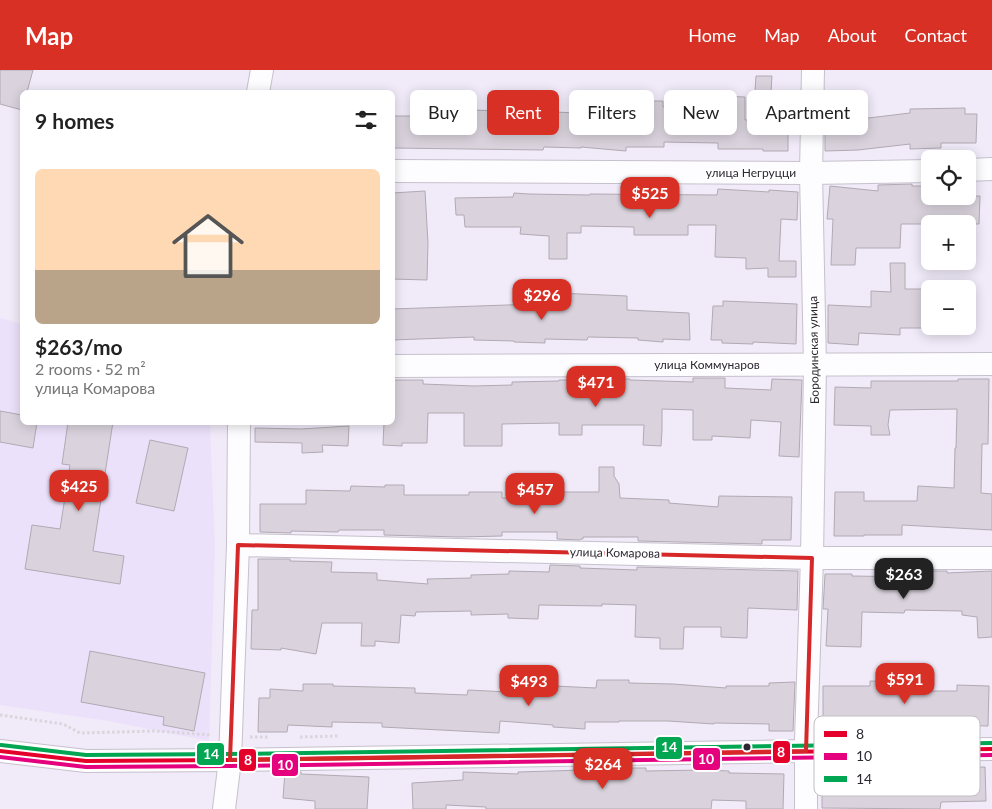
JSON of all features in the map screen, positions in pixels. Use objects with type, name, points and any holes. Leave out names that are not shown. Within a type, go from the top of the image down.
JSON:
[{"type":"street","points":[[258,90],[262,70]]},
{"type":"street","name":"Бородинская улица","points":[[806,809],[815,365],[811,173],[813,70]]},
{"type":"street","points":[[976,170],[992,169]]},
{"type":"street","name":"улица Негруцци","points":[[395,171],[811,173],[921,171]]},
{"type":"street","name":"улица Коммунаров","points":[[395,366],[992,364]]},
{"type":"street","points":[[224,809],[230,760],[238,545],[239,425]]},
{"type":"street","name":"улица Комарова","points":[[238,545],[812,558],[992,558]]},
{"type":"street","points":[[0,751],[86,761],[814,751]]},
{"type":"highlighted area","points":[[238,545],[812,558],[806,751],[230,760]]},
{"type":"shaded area","points":[[0,318],[20,323],[20,425],[210,425],[215,547],[209,741],[108,721],[0,705]]},
{"type":"building","points":[[0,70],[33,70],[28,90],[20,90],[20,109],[0,104]]},
{"type":"building","points":[[756,76],[772,76],[771,90],[755,90]]},
{"type":"building","points":[[737,97],[745,97],[747,135],[788,135],[788,151],[718,149],[718,143],[664,142],[664,147],[626,147],[626,151],[581,147],[544,147],[543,150],[395,148],[395,116],[410,116],[410,135],[477,135],[477,110],[487,110],[487,135],[559,135],[559,112],[569,113],[569,135],[654,135],[654,101],[663,101],[664,135],[737,135]]},
{"type":"building","points":[[965,108],[965,114],[977,114],[976,143],[941,143],[941,148],[910,149],[910,144],[858,150],[825,151],[825,135],[868,135],[868,118],[910,113],[910,109]]},
{"type":"building","points":[[912,184],[912,186],[921,186],[921,205],[976,205],[976,196],[980,196],[979,224],[976,224],[976,215],[921,215],[921,224],[901,224],[900,248],[856,248],[855,265],[831,265],[833,219],[827,219],[830,186],[878,191],[878,185]]},
{"type":"building","points":[[718,189],[798,192],[797,220],[781,219],[779,261],[796,261],[796,277],[768,277],[768,268],[746,269],[746,258],[715,257],[716,225],[688,225],[688,235],[634,235],[634,227],[581,226],[581,233],[567,233],[567,259],[549,259],[549,236],[520,234],[521,227],[465,227],[464,215],[456,215],[455,198],[513,197],[514,193],[717,195]]},
{"type":"building","points":[[425,191],[428,243],[427,280],[395,279],[395,193]]},
{"type":"building","points":[[890,263],[905,263],[905,289],[921,289],[921,328],[900,328],[900,335],[859,333],[858,345],[828,343],[828,305],[871,307],[871,291],[891,292]]},
{"type":"building","points":[[557,293],[627,296],[627,310],[689,313],[690,340],[663,339],[663,342],[638,340],[638,338],[588,337],[587,340],[545,339],[545,343],[474,340],[474,337],[395,340],[395,309],[536,304],[536,299],[557,300]]},
{"type":"building","points":[[723,301],[797,304],[796,344],[722,343],[722,340],[711,340],[713,306],[723,306]]},
{"type":"building","points":[[693,378],[725,378],[725,388],[771,390],[772,379],[802,380],[799,457],[779,456],[781,422],[751,420],[750,438],[712,436],[712,440],[693,440],[693,410],[662,409],[661,446],[643,445],[644,425],[582,425],[582,435],[559,435],[559,423],[502,424],[502,446],[464,446],[464,413],[428,413],[427,443],[402,443],[402,446],[383,445],[384,425],[395,425],[395,380],[423,380],[423,384],[474,386],[512,385],[512,382],[601,379],[693,382]]},
{"type":"building","points":[[958,379],[989,379],[988,444],[982,444],[981,493],[992,494],[992,530],[902,525],[902,535],[834,536],[835,492],[864,492],[864,501],[917,501],[918,486],[954,488],[957,409],[890,410],[888,425],[890,435],[871,435],[871,426],[834,425],[835,387],[871,388],[871,381],[958,381]]},
{"type":"building","points":[[0,411],[20,415],[20,425],[37,425],[33,448],[0,442]]},
{"type":"building","points":[[68,425],[113,425],[93,551],[124,556],[120,584],[25,569],[32,525],[60,529],[70,465],[62,464]]},
{"type":"building","points":[[349,426],[348,446],[322,445],[323,452],[302,453],[302,443],[255,442],[255,428],[301,429]]},
{"type":"building","points":[[150,440],[188,448],[174,511],[136,503]]},
{"type":"building","points":[[599,467],[614,467],[614,476],[619,484],[620,498],[669,500],[669,503],[718,507],[719,496],[792,497],[791,540],[762,540],[762,544],[638,541],[638,537],[583,537],[580,540],[557,539],[557,532],[502,532],[502,536],[459,537],[384,535],[384,530],[260,532],[260,504],[306,504],[306,490],[350,491],[351,486],[385,487],[385,485],[404,485],[404,495],[469,495],[469,492],[502,492],[502,498],[557,498],[557,492],[599,492]]},
{"type":"building","points":[[258,559],[332,562],[331,572],[377,573],[377,580],[428,584],[427,579],[471,578],[471,575],[509,574],[509,571],[549,572],[550,565],[637,570],[637,567],[798,571],[797,610],[748,608],[747,638],[721,637],[721,627],[684,627],[683,649],[660,649],[660,638],[635,637],[636,605],[602,604],[602,606],[539,605],[538,619],[508,618],[508,614],[471,615],[471,611],[416,612],[415,616],[401,615],[399,643],[375,641],[375,646],[361,646],[362,623],[322,623],[316,654],[281,648],[281,650],[251,649],[252,610],[258,610]]},
{"type":"building","points":[[917,571],[947,571],[947,573],[992,571],[992,637],[978,638],[977,617],[962,615],[962,611],[905,610],[904,613],[862,612],[861,647],[826,646],[828,609],[823,609],[825,574],[917,577]]},
{"type":"building","points":[[90,651],[205,673],[194,731],[163,725],[164,717],[81,702]]},
{"type":"building","points":[[913,665],[928,665],[928,691],[957,691],[957,685],[989,686],[988,726],[980,726],[980,716],[823,716],[823,686],[870,686],[870,681],[913,682]]},
{"type":"building","points":[[597,680],[629,680],[629,683],[726,688],[726,686],[769,686],[769,683],[795,682],[793,731],[769,731],[769,724],[619,721],[585,722],[585,729],[500,721],[499,733],[382,727],[382,723],[332,722],[332,727],[288,725],[287,732],[258,732],[259,698],[270,698],[270,689],[303,691],[303,684],[333,684],[333,686],[415,688],[415,693],[467,695],[468,690],[508,692],[508,690],[555,693],[555,686],[596,688]]},
{"type":"building","points":[[980,767],[985,767],[986,801],[941,802],[940,809],[822,808],[822,796],[980,796]]},
{"type":"building","points":[[646,768],[646,771],[703,770],[729,771],[729,773],[784,774],[783,809],[746,809],[746,801],[712,800],[711,809],[486,809],[486,807],[446,805],[446,809],[413,809],[412,783],[463,780],[463,772],[518,774],[518,772]]},
{"type":"building","points":[[285,772],[369,777],[367,809],[315,809],[315,801],[283,798]]},
{"type":"transit line","name":"14","points":[[980,743],[992,743]]},
{"type":"transit line","name":"14","points":[[1,745],[86,755],[814,746]]},
{"type":"transit line","name":"8","points":[[980,749],[992,749]]},
{"type":"transit line","name":"8","points":[[0,751],[86,761],[814,752]]},
{"type":"transit line","name":"10","points":[[980,755],[992,755]]},
{"type":"transit line","name":"10","points":[[0,757],[86,767],[814,758]]}]
